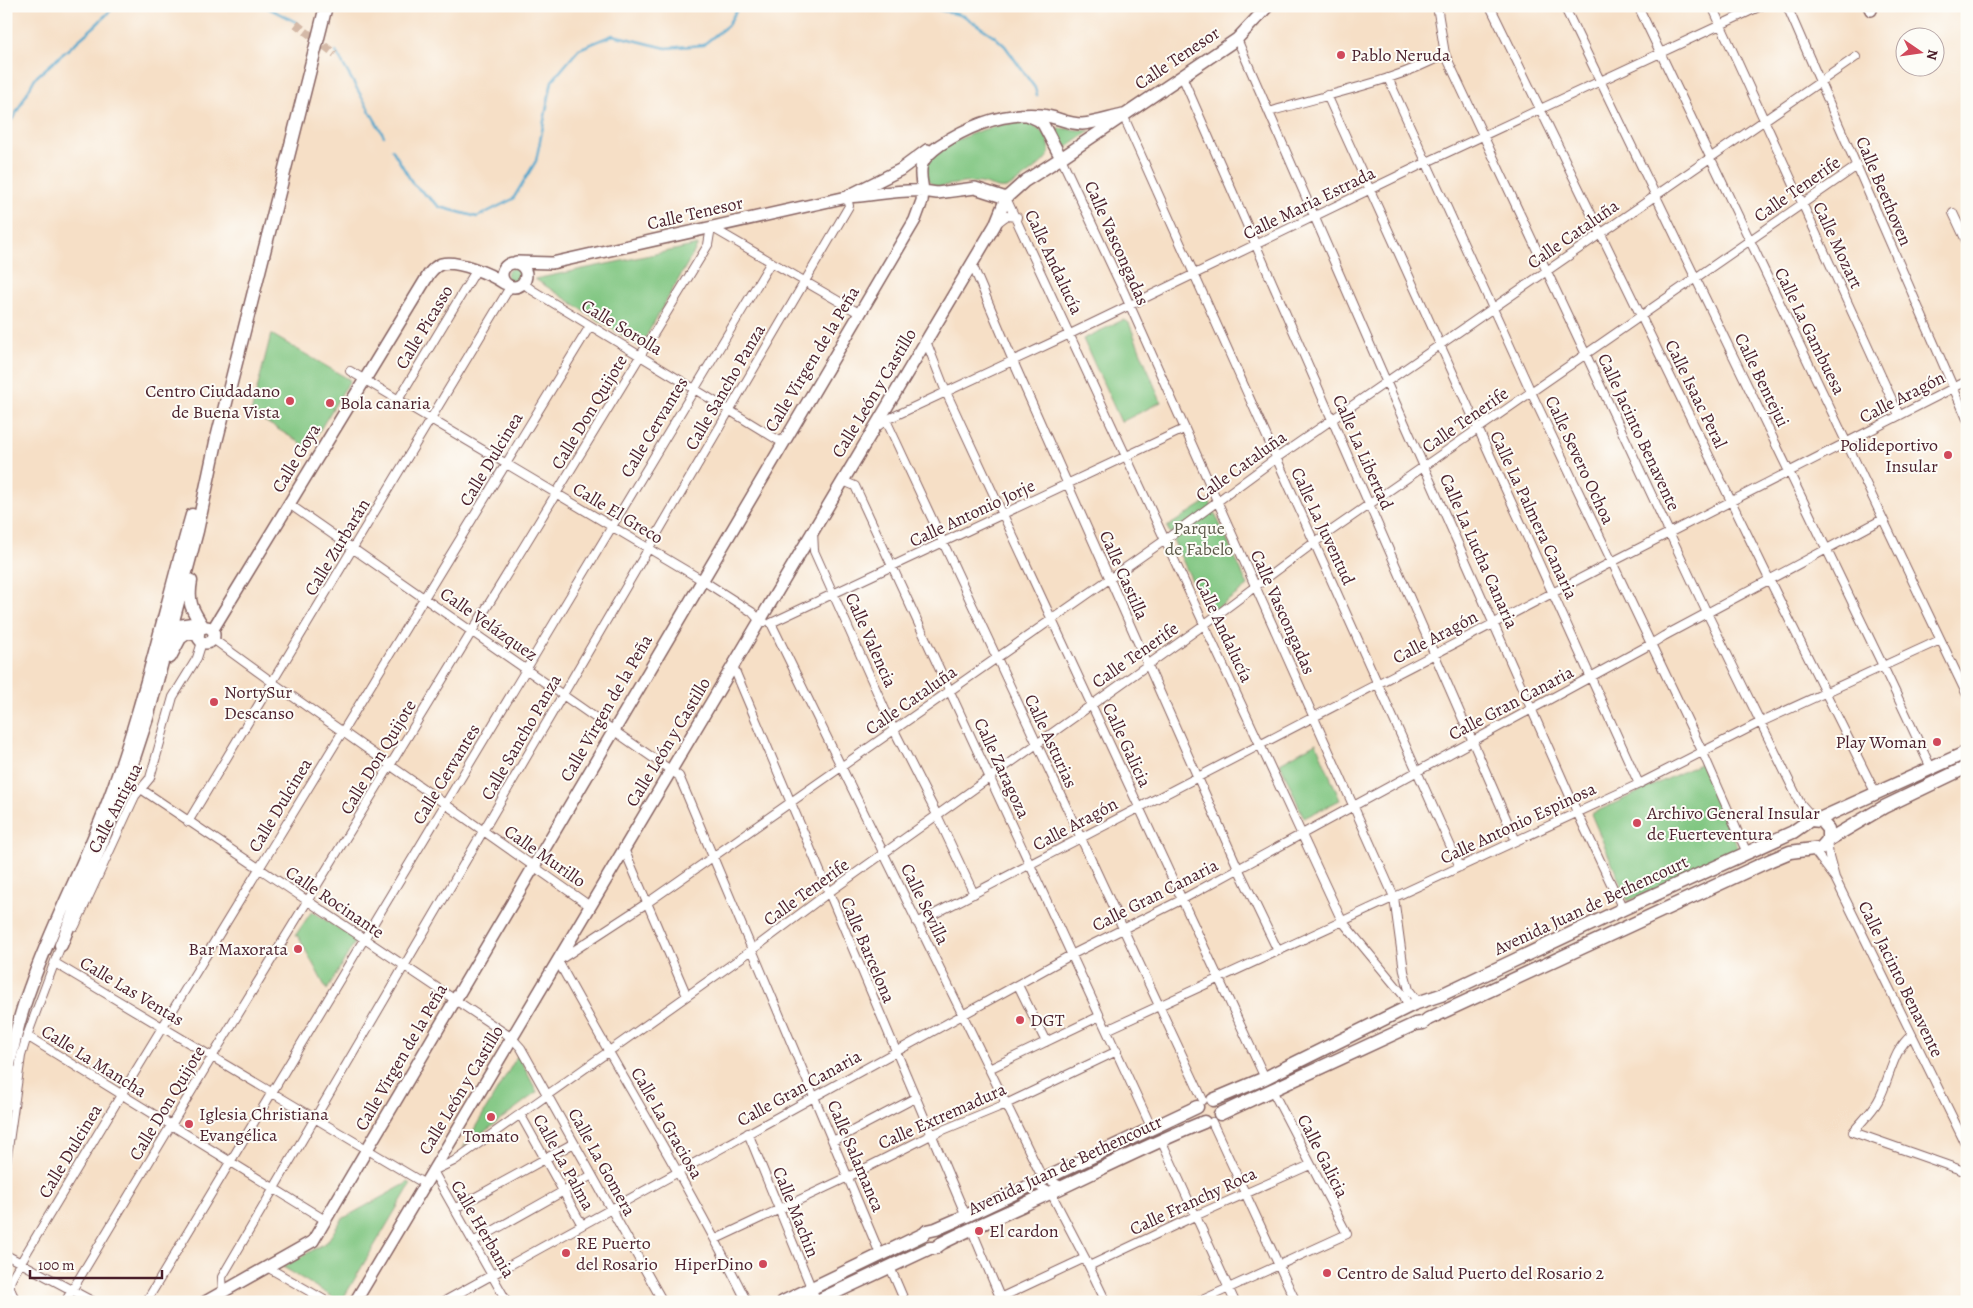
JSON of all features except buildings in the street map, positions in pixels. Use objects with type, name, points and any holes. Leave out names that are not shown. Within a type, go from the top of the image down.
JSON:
[{"type":"main road","points":[[6,1079],[18,1025],[30,986],[104,813],[134,726],[193,528],[216,442],[326,6]]},
{"type":"main road","points":[[61,946],[127,779],[147,718],[178,605],[193,528]]},
{"type":"main road","points":[[193,528],[197,549],[189,592],[191,608],[203,632]]},
{"type":"main road","points":[[178,605],[203,632]]},
{"type":"main road","points":[[134,726],[142,716],[164,638],[171,630],[179,626],[203,632]]},
{"type":"main road","points":[[147,718],[157,698],[173,649],[180,638],[188,633],[203,632]]},
{"type":"main road","name":"Avenida Juan de Bethencourt","points":[[1204,1102],[1264,1078],[1414,1006],[1442,995],[1623,909],[1793,832],[1812,821],[1967,752]]},
{"type":"main road","points":[[1828,840],[1827,826],[1812,821],[1800,831],[1800,838],[1804,845],[1813,849],[1821,848],[1828,840],[1877,811],[1967,767]]},
{"type":"main road","points":[[6,1104],[21,1032],[35,986],[127,779]]},
{"type":"main road","name":"Avenida Juan de Bethencourt","points":[[1428,1019],[1771,860],[1790,852],[1813,849]]},
{"type":"main road","points":[[1212,1119],[1220,1108],[1204,1102],[1197,1113],[1199,1118],[1212,1119],[1415,1024],[1423,1023],[1428,1019],[1428,1011],[1425,1006],[1414,1006],[1407,1015],[1410,1021],[1415,1024]]},
{"type":"main road","name":"Avenida Juan de Bethencoutr","points":[[936,1245],[968,1222],[1040,1181],[1152,1129],[1204,1102]]},
{"type":"main road","name":"Avenida Juan de Bethencoutr","points":[[930,1232],[968,1222],[1057,1190],[1161,1140],[1212,1119]]},
{"type":"main road","points":[[930,1232],[924,1242],[936,1245]]},
{"type":"main road","points":[[783,1302],[880,1254],[930,1232],[942,1235],[936,1245],[816,1302]]},
{"type":"street","name":"Calle Tenesor","points":[[512,263],[552,263],[847,197],[875,196],[897,190],[937,193],[975,188],[1006,198],[1025,181],[1093,138],[1123,115],[1237,39],[1268,6]]},
{"type":"street","name":"Calle Jacinto Benavente","points":[[1436,6],[1445,54],[1707,613],[1800,803],[1812,821]]},
{"type":"street","name":"Calle Isaac Peral","points":[[1490,6],[1769,579],[1876,794]]},
{"type":"street","name":"Calle Bentejui","points":[[1564,6],[1931,768]]},
{"type":"street","name":"Calle La Gambuesa","points":[[1638,6],[1967,695]]},
{"type":"street","name":"Calle Mozart","points":[[1712,6],[1899,414]]},
{"type":"street","name":"Calle Maria Estrada","points":[[873,430],[886,420],[1256,246],[1427,162],[1761,6]]},
{"type":"street","name":"Calle Beethoven","points":[[1787,6],[1952,388]]},
{"type":"street","name":"Calle La Lucha Canaria","points":[[1237,39],[1577,812],[1623,909]]},
{"type":"street","points":[[1269,112],[1388,78],[1422,66],[1445,54]]},
{"type":"street","name":"Calle Cataluña","points":[[558,961],[647,903],[1166,540],[1275,458],[1856,57]]},
{"type":"street","name":"Calle La Libertad","points":[[1182,76],[1516,841]]},
{"type":"street","name":"Calle Severo Ochoa","points":[[1388,78],[1531,392],[1652,644],[1747,853]]},
{"type":"street","name":"Calle La Palmera Canaria","points":[[1327,94],[1640,784]]},
{"type":"street","points":[[1027,115],[1043,124],[1061,158]]},
{"type":"street","name":"Calle Tenesor","points":[[847,197],[900,170],[935,143],[990,121],[1014,116],[1041,115],[1083,124],[1123,115]]},
{"type":"street","name":"Calle La Juventud","points":[[1123,115],[1275,458],[1315,542],[1460,867]]},
{"type":"street","name":"Calle Virgen de la Peña","points":[[268,1267],[313,1241],[918,213],[922,201],[921,170],[924,160],[931,152],[960,132]]},
{"type":"street","name":"Calle Vascongadas","points":[[1061,158],[1217,500],[1394,897],[1404,971],[1414,1006]]},
{"type":"street","name":"Calle Tenerife","points":[[433,1171],[454,1161],[752,950],[828,893],[1205,624],[1315,542],[1857,166]]},
{"type":"street","points":[[875,196],[905,195],[912,197],[918,204],[918,213]]},
{"type":"street","name":"Calle Sancho Panza","points":[[214,1298],[222,1277],[849,206],[847,197]]},
{"type":"street","name":"Calle Andalucía","points":[[1006,198],[1017,217],[1342,922],[1414,1006]]},
{"type":"street","name":"Calle León y Castillo","points":[[355,1302],[733,666],[765,622],[813,531],[995,224],[1006,198]]},
{"type":"street","points":[[1953,213],[1967,243]]},
{"type":"street","points":[[995,224],[1006,216],[1017,217]]},
{"type":"street","points":[[711,227],[859,313]]},
{"type":"street","name":"Calle Don Quijote","points":[[66,1302],[212,1057],[708,245],[711,227]]},
{"type":"street","name":"Calle Cervantes","points":[[146,1302],[771,262]]},
{"type":"street","points":[[512,263],[525,270],[524,281],[518,287],[507,285],[502,273],[512,263]]},
{"type":"street","name":"Calle Goya","points":[[203,632],[289,504],[433,269],[445,264],[477,269],[512,263]]},
{"type":"street","name":"Calle Tenesor","points":[[524,281],[552,263]]},
{"type":"street","name":"Calle Castilla","points":[[972,264],[1012,361],[1067,485],[1238,868],[1278,951]]},
{"type":"street","name":"Calle Goya","points":[[477,269],[507,285]]},
{"type":"street","name":"Calle Picasso","points":[[398,400],[477,269]]},
{"type":"street","name":"Calle Sorolla","points":[[524,281],[532,290],[783,443]]},
{"type":"street","name":"Calle Zurbarán","points":[[188,822],[431,420],[507,285]]},
{"type":"street","name":"Calle Dulcinea","points":[[17,1302],[9,1289],[9,1284],[21,1262],[590,326]]},
{"type":"street","name":"Calle Galicia","points":[[926,341],[946,392],[1264,1078]]},
{"type":"street","name":"Calle El Greco","points":[[350,371],[702,580],[765,622]]},
{"type":"street","name":"Calle Aragón","points":[[918,923],[1553,592],[1967,381]]},
{"type":"street","points":[[1952,388],[1967,419]]},
{"type":"street","name":"Calle Asturias","points":[[886,420],[1204,1102]]},
{"type":"street","name":"Calle Antonio Jorje","points":[[765,622],[834,594],[1184,429]]},
{"type":"street","name":"Calle Zaragoza","points":[[843,481],[854,486],[1152,1129]]},
{"type":"street","name":"Calle Velázquez","points":[[289,504],[672,769]]},
{"type":"street","name":"Calle Gran Canaria","points":[[443,1302],[1071,955],[1182,900],[1531,708],[1769,579],[1883,520]]},
{"type":"street","name":"Calle Valencia","points":[[813,531],[814,551],[894,730],[974,894]]},
{"type":"street","name":"Calle Sevilla","points":[[765,622],[841,767],[918,923],[1039,1171],[1040,1181]]},
{"type":"street","name":"Calle Murillo","points":[[203,632],[590,906]]},
{"type":"street","name":"Calle Antigua","points":[[72,931],[135,796],[150,778],[174,697],[197,658],[203,632]]},
{"type":"street","name":"Calle Antonio Espinosa","points":[[1107,1030],[1640,784],[1760,722],[1940,640]]},
{"type":"street","name":"Calle Barcelona","points":[[733,666],[1001,1300]]},
{"type":"street","name":"Calle Salamanca","points":[[672,769],[679,776],[880,1254]]},
{"type":"street","name":"Calle Rocinante","points":[[141,789],[512,1038]]},
{"type":"street","points":[[1828,840],[1829,856],[1835,878]]},
{"type":"street","points":[[624,849],[687,996]]},
{"type":"street","points":[[1813,849],[1835,878]]},
{"type":"street","name":"Calle Jacinto Benavente","points":[[1835,878],[1967,1147]]},
{"type":"street","points":[[6,1163],[21,1056],[61,946]]},
{"type":"street","name":"Calle La Graciosa","points":[[558,961],[607,1051],[716,1239],[747,1302]]},
{"type":"street","name":"Calle Las Ventas","points":[[55,963],[425,1184]]},
{"type":"street","points":[[1018,985],[1046,1042]]},
{"type":"street","points":[[989,1069],[1100,1016]]},
{"type":"street","points":[[1912,1035],[1908,1038],[1895,1060],[1878,1101],[1853,1132],[1961,1170]]},
{"type":"street","name":"Calle La Mancha","points":[[27,1036],[325,1220]]},
{"type":"street","name":"Calle La Gomera","points":[[512,1038],[521,1048],[663,1302]]},
{"type":"street","name":"Calle Extremadura","points":[[716,1239],[848,1177],[931,1135],[1006,1104],[1117,1052]]},
{"type":"street","name":"Calle Galicia","points":[[1272,1090],[1347,1234],[1279,1264]]},
{"type":"street","points":[[833,1141],[915,1098]]},
{"type":"street","name":"Calle La Palma","points":[[520,1114],[582,1225]]},
{"type":"street","points":[[1212,1119],[1296,1302]]},
{"type":"street","name":"Calle Machin","points":[[748,1133],[816,1302]]},
{"type":"street","points":[[1161,1140],[1236,1302]]},
{"type":"street","points":[[454,1209],[574,1143]]},
{"type":"street","name":"Calle Franchy Roca","points":[[1089,1266],[1310,1165]]},
{"type":"street","name":"Calle Herbania","points":[[433,1171],[507,1302]]},
{"type":"street","points":[[473,1242],[592,1175]]},
{"type":"street","points":[[1040,1181],[1057,1190]]},
{"type":"street","points":[[1040,1181],[1057,1190],[1106,1302]]},
{"type":"street","points":[[6,1254],[94,1302]]},
{"type":"street","points":[[991,1302],[1001,1300],[1086,1258]]},
{"type":"street","points":[[1198,1302],[1279,1264]]},
{"type":"street","points":[[214,1298],[268,1267],[328,1302]]},
{"type":"street","points":[[890,1267],[905,1302]]},
{"type":"green space","points":[[1020,122],[1037,128],[1046,137],[1049,149],[1048,155],[1042,163],[1015,183],[1006,188],[996,188],[975,183],[937,187],[928,180],[926,169],[929,162],[944,148],[975,132],[999,125]]},
{"type":"green space","points":[[1058,128],[1090,131],[1066,148]]},
{"type":"green space","points":[[698,245],[640,347],[535,279]]},
{"type":"green space","points":[[511,268],[517,268],[521,275],[517,282],[511,282],[507,278],[507,272]]},
{"type":"green space","points":[[1123,320],[1129,323],[1161,402],[1121,422],[1083,339]]},
{"type":"green space","points":[[271,334],[350,380],[309,448],[251,413]]},
{"type":"green space","name":"Parque de Fabelo","points":[[1209,500],[1248,586],[1208,615],[1167,527]]},
{"type":"green space","points":[[1316,743],[1340,800],[1304,818],[1280,763]]},
{"type":"green space","points":[[1702,763],[1739,850],[1628,901],[1591,814]]},
{"type":"green space","points":[[312,911],[356,940],[327,990],[298,936],[295,936]]},
{"type":"green space","points":[[518,1055],[537,1092],[463,1148]]},
{"type":"green space","points":[[409,1182],[411,1184],[341,1302],[283,1267],[327,1242],[342,1219]]},
{"type":"green space","points":[[1021,1193],[1024,1201],[946,1235],[943,1229]]},
{"type":"green space","points":[[920,1239],[923,1248],[877,1269],[874,1264]]},
{"type":"waterway","points":[[6,126],[14,117],[35,78],[115,6]]},
{"type":"waterway","points":[[264,6],[298,23]]},
{"type":"waterway","points":[[392,149],[413,184],[440,207],[477,217],[513,199],[536,161],[552,81],[579,49],[613,35],[666,48],[703,45],[728,25],[739,6]]},
{"type":"waterway","points":[[924,6],[964,16],[994,36],[1005,46],[1035,88],[1037,95]]},
{"type":"waterway","points":[[336,52],[384,136]]},
{"type":"tunnel","points":[[296,24],[335,54]]},
{"type":"place","name":"Pablo Neruda","points":[[1341,55]]},
{"type":"place","name":"Centro Ciudadano de Buena Vista","points":[[290,401]]},
{"type":"place","name":"Bola canaria","points":[[330,403]]},
{"type":"place","name":"Polideportivo Insular","points":[[1948,455]]},
{"type":"place","name":"NortySur Descanso","points":[[214,702]]},
{"type":"place","name":"Play Woman","points":[[1937,742]]},
{"type":"place","name":"Archivo General Insular de Fuerteventura","points":[[1637,823]]},
{"type":"place","name":"Bar Maxorata","points":[[298,949]]},
{"type":"place","name":"DGT","points":[[1020,1020]]},
{"type":"place","name":"Tomato","points":[[491,1117]]},
{"type":"place","name":"Iglesia Christiana Evangélica","points":[[189,1124]]},
{"type":"place","name":"El cardon","points":[[979,1231]]},
{"type":"place","name":"RE Puerto del Rosario","points":[[566,1253]]},
{"type":"place","name":"HiperDino","points":[[763,1264]]},
{"type":"place","name":"Centro de Salud Puerto del Rosario 2","points":[[1327,1273]]}]
